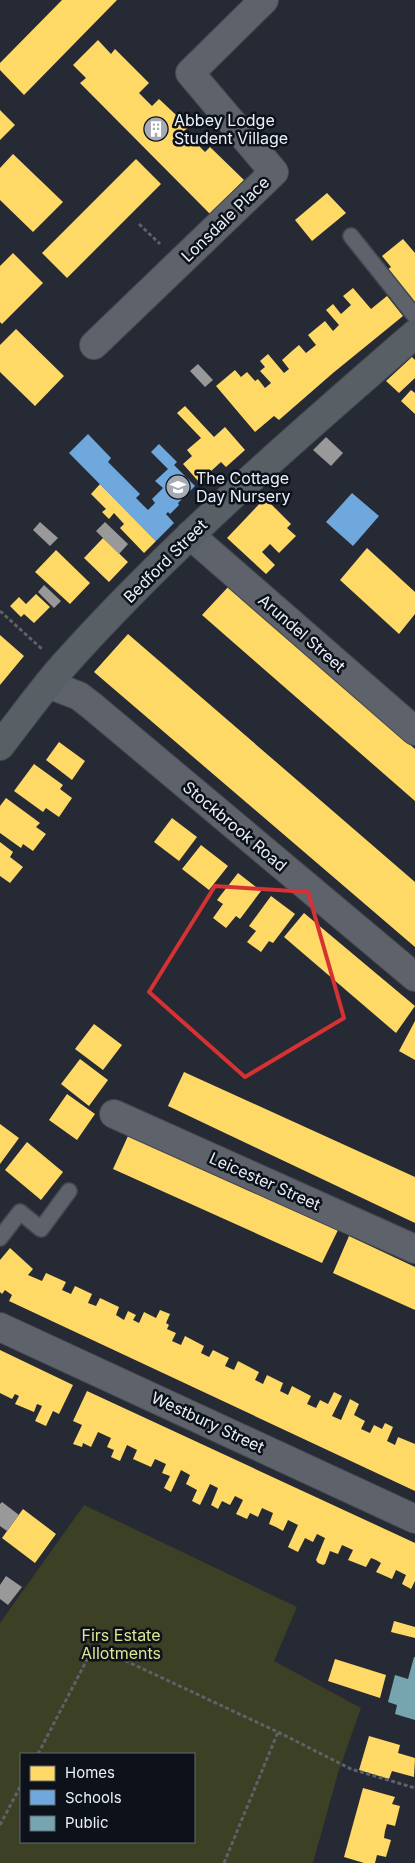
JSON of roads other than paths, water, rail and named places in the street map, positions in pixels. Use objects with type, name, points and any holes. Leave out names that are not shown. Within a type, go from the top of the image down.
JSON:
[{"type":"street","name":"Lonsdale Place","points":[[94,345],[274,172],[190,73],[264,0]]},
{"type":"street","name":"Bedford Street","points":[[0,746],[55,676],[139,586],[190,535],[283,448],[415,334]]},
{"type":"street","name":"Arundel Street","points":[[190,535],[415,731]]},
{"type":"street","name":"Stockbrook Road","points":[[55,676],[415,977]]},
{"type":"street","name":"Leicester Street","points":[[114,1114],[415,1249]]},
{"type":"street","name":"Westbury Street","points":[[0,1327],[415,1519]]},
{"type":"lane","points":[[351,236],[415,316]]},
{"type":"lane","points":[[0,1238],[20,1212],[41,1229],[69,1191]]},
{"type":"place","name":"Abbey Lodge Student Village","points":[[156,129]]},
{"type":"place","name":"The Cottage Day Nursery","points":[[178,487]]},
{"type":"park label","name":"Firs Estate Allotments","points":[[121,1644]]}]
